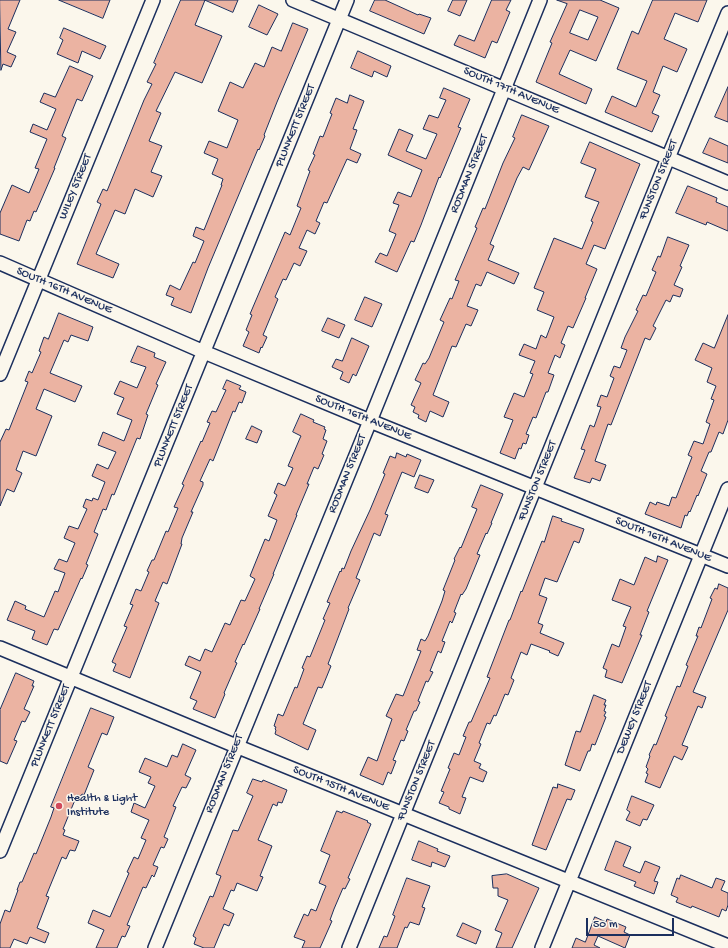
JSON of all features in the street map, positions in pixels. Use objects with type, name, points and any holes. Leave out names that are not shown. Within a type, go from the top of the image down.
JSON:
[{"type":"street","name":"WILEY STREET","points":[[0,374],[153,0]]},
{"type":"street","name":"SOUTH 17TH AVENUE","points":[[293,0],[728,183]]},
{"type":"street","name":"PLUNKETT STREET","points":[[0,851],[347,0]]},
{"type":"street","name":"RODMAN STREET","points":[[155,948],[540,0]]},
{"type":"street","name":"FUNSTON STREET","points":[[349,948],[728,13]]},
{"type":"street","name":"SOUTH 16TH AVENUE","points":[[0,263],[204,352],[728,566]]},
{"type":"street","name":"DEWEY STREET","points":[[542,948],[728,489]]},
{"type":"street","name":"SOUTH 15TH AVENUE","points":[[0,648],[404,815],[728,946]]},
{"type":"building","points":[[0,0],[20,0],[8,29],[16,32],[7,52],[16,56],[11,67],[3,64],[1,70]]},
{"type":"building","points":[[59,0],[110,0],[103,18]]},
{"type":"building","points":[[181,0],[205,0],[195,25],[222,36],[202,83],[175,72],[156,111],[161,113],[149,141],[162,146],[151,172],[162,176],[153,197],[135,189],[125,214],[115,210],[96,254],[119,264],[113,278],[77,264],[101,204],[97,202],[103,189],[107,191],[152,84],[147,82],[156,64],[154,63]]},
{"type":"building","points":[[205,0],[238,0],[233,12]]},
{"type":"building","points":[[375,0],[385,0],[418,15],[431,18],[424,34],[370,11]]},
{"type":"building","points":[[453,0],[467,0],[460,16],[448,11]]},
{"type":"building","points":[[492,0],[511,0],[506,10],[510,12],[497,43],[492,41],[485,58],[454,45],[459,35],[474,41]]},
{"type":"building","points":[[557,0],[600,0],[619,8],[596,61],[570,50],[559,74],[592,89],[586,104],[536,82],[552,43],[550,42],[567,4]],"holes":[[[580,10],[598,17],[588,40],[570,33]]]},
{"type":"building","points":[[653,0],[707,0],[698,22],[675,13],[664,39],[687,49],[677,72],[663,66],[653,92],[660,95],[652,113],[659,116],[652,132],[605,112],[612,96],[636,107],[647,81],[617,69],[632,31],[638,34]]},
{"type":"building","points":[[259,5],[278,14],[267,35],[249,27]]},
{"type":"building","points":[[293,23],[308,29],[277,102],[264,135],[265,136],[259,150],[258,149],[208,268],[191,313],[171,305],[174,298],[166,295],[170,285],[180,290],[193,262],[195,263],[204,241],[193,236],[196,227],[204,230],[222,185],[223,179],[212,174],[218,159],[204,153],[209,141],[227,148],[238,120],[218,111],[230,82],[243,88],[255,63],[264,67],[272,47],[281,51]]},
{"type":"building","points":[[64,28],[106,46],[100,59],[82,51],[78,63],[57,54],[63,40],[60,38]]},
{"type":"building","points":[[358,51],[391,66],[387,77],[374,71],[372,77],[351,68]]},
{"type":"building","points":[[70,66],[93,76],[82,101],[77,99],[62,136],[66,138],[55,168],[36,212],[34,211],[30,221],[27,220],[19,241],[0,234],[0,213],[12,185],[29,193],[39,169],[35,168],[47,139],[30,132],[33,124],[47,130],[56,109],[40,102],[44,93],[55,97]]},
{"type":"building","points":[[728,87],[728,122],[715,117]]},
{"type":"building","points":[[444,88],[470,99],[458,127],[461,128],[440,178],[439,177],[414,242],[411,241],[397,272],[375,262],[380,253],[387,256],[396,234],[389,231],[399,205],[393,203],[398,192],[411,197],[422,170],[388,155],[399,129],[413,135],[406,151],[426,159],[437,134],[423,129],[429,115],[438,118],[446,100],[440,98]]},
{"type":"building","points":[[350,95],[364,101],[353,129],[357,130],[350,149],[361,154],[357,163],[347,159],[327,203],[324,202],[316,221],[320,223],[315,234],[307,230],[299,248],[307,251],[300,266],[294,263],[286,280],[283,279],[275,297],[278,299],[263,335],[267,337],[259,353],[243,346],[249,332],[246,330],[252,315],[250,314],[285,232],[290,235],[301,208],[297,206],[310,171],[308,170],[315,155],[313,154],[320,136],[323,137],[332,114],[330,113],[336,98],[347,103]]},
{"type":"building","points":[[522,115],[549,126],[529,170],[523,167],[517,178],[490,244],[494,246],[488,260],[519,273],[514,284],[487,272],[481,286],[476,284],[467,306],[478,310],[471,326],[466,324],[456,347],[452,346],[433,395],[449,402],[443,417],[430,411],[426,422],[418,418],[419,415],[413,412],[415,407],[411,405],[421,383],[415,380],[423,363],[425,364],[429,358],[444,322],[440,320],[450,298],[452,299],[459,281],[455,280],[477,228],[475,227],[483,208],[485,209],[503,163],[515,138],[513,137]]},
{"type":"building","points":[[710,138],[728,146],[728,163],[703,153]]},
{"type":"building","points":[[590,142],[640,164],[605,249],[594,245],[586,264],[597,269],[573,328],[568,326],[561,343],[565,345],[560,358],[555,355],[548,373],[554,375],[548,392],[546,392],[536,418],[533,417],[526,434],[529,435],[526,444],[523,443],[521,449],[519,448],[515,459],[500,453],[513,420],[504,417],[514,393],[524,397],[533,374],[530,373],[535,361],[519,355],[524,344],[536,349],[541,335],[546,338],[554,317],[537,310],[544,292],[534,288],[554,238],[582,249],[599,202],[585,197],[596,169],[581,163]]},
{"type":"building","points":[[688,186],[717,198],[716,202],[728,207],[728,231],[707,222],[706,225],[676,213]]},
{"type":"building","points":[[668,237],[689,245],[674,285],[683,289],[680,297],[673,295],[670,302],[666,300],[653,326],[656,328],[650,340],[645,338],[611,425],[608,424],[595,461],[606,465],[600,481],[592,478],[590,483],[574,478],[585,450],[581,449],[590,425],[594,427],[601,407],[597,406],[601,395],[607,397],[614,378],[610,376],[614,366],[620,368],[627,350],[621,348],[625,337],[638,311],[636,310],[643,295],[646,296],[656,272],[652,270],[658,256],[660,257]]},
{"type":"building","points":[[365,297],[382,304],[372,327],[355,320]]},
{"type":"building","points":[[59,313],[93,327],[88,341],[71,335],[68,342],[64,340],[50,373],[82,386],[75,402],[44,389],[36,409],[52,416],[36,456],[23,451],[16,470],[22,473],[14,492],[7,489],[0,506],[0,442],[6,429],[9,430],[28,382],[25,381],[29,371],[32,373],[41,352],[39,351],[44,337],[48,339]]},
{"type":"building","points":[[728,315],[728,420],[723,434],[719,432],[711,452],[709,452],[701,471],[707,474],[690,512],[689,511],[687,516],[685,515],[681,528],[645,514],[650,502],[656,505],[657,502],[669,506],[672,497],[676,498],[692,457],[688,455],[694,441],[703,444],[710,424],[706,422],[714,400],[711,399],[716,386],[707,382],[712,368],[695,360],[703,343],[714,348]]},
{"type":"building","points":[[328,318],[345,325],[339,338],[322,331]]},
{"type":"building","points":[[352,338],[369,346],[356,376],[353,374],[349,383],[340,379],[343,372],[332,367],[336,359],[342,361]]},
{"type":"building","points":[[138,346],[155,353],[154,357],[166,362],[156,384],[158,385],[146,414],[148,415],[140,439],[137,438],[114,495],[112,494],[106,510],[103,509],[94,532],[98,534],[86,564],[88,565],[58,630],[54,629],[47,645],[32,639],[35,631],[7,620],[15,601],[26,606],[25,609],[44,617],[55,591],[58,592],[65,573],[54,569],[59,559],[67,562],[75,543],[64,538],[69,526],[78,529],[87,509],[83,507],[86,499],[92,501],[93,498],[98,500],[105,482],[92,476],[97,464],[108,469],[116,452],[98,445],[103,432],[124,441],[132,420],[117,414],[124,398],[114,394],[120,381],[137,388],[146,367],[131,362]]},
{"type":"building","points":[[227,380],[241,386],[239,389],[246,392],[242,403],[239,402],[235,412],[233,411],[213,461],[210,459],[200,481],[203,482],[203,485],[191,512],[193,512],[182,538],[182,544],[167,584],[163,582],[155,601],[159,603],[130,678],[113,671],[116,664],[112,662],[127,627],[124,626],[133,605],[130,604],[136,589],[141,591],[152,560],[154,560],[166,531],[168,532],[178,508],[174,507],[184,485],[182,484],[210,423],[207,422],[212,411],[216,412],[226,390],[223,389]]},
{"type":"building","points":[[301,414],[314,420],[313,422],[325,427],[324,429],[326,430],[323,439],[327,441],[322,454],[324,455],[318,469],[314,467],[307,484],[309,484],[274,574],[260,609],[235,662],[237,663],[215,718],[193,709],[197,701],[190,698],[201,672],[185,665],[189,656],[200,661],[205,649],[212,652],[225,623],[230,625],[241,600],[245,601],[255,579],[250,576],[265,539],[269,541],[277,520],[268,516],[277,495],[274,493],[278,483],[285,486],[293,468],[288,466],[301,436],[293,432]]},
{"type":"building","points":[[252,426],[262,431],[257,443],[246,439]]},
{"type":"building","points":[[397,453],[406,457],[407,454],[421,460],[414,477],[402,472],[385,514],[388,515],[380,536],[374,533],[356,578],[360,580],[348,608],[349,609],[328,664],[331,666],[322,688],[318,687],[303,724],[316,730],[308,750],[275,734],[276,727],[274,726],[278,714],[283,716],[295,687],[297,688],[304,669],[302,668],[307,656],[310,657],[325,620],[323,619],[330,603],[327,602],[340,571],[341,572],[342,568],[344,569],[370,510],[385,474],[383,473],[390,456],[395,458]]},
{"type":"building","points":[[420,475],[434,480],[428,493],[415,488]]},
{"type":"building","points":[[481,485],[503,494],[492,523],[477,554],[480,555],[466,589],[462,595],[461,594],[454,612],[456,613],[452,623],[450,621],[442,641],[445,642],[441,653],[438,651],[430,671],[433,672],[428,682],[426,681],[418,701],[420,702],[416,711],[414,711],[406,730],[408,731],[404,741],[401,740],[393,760],[396,761],[391,774],[388,772],[383,785],[360,775],[368,757],[377,761],[392,719],[386,716],[396,694],[403,696],[421,651],[417,650],[421,639],[425,641],[428,636],[442,601],[445,591],[443,590],[455,560],[454,559],[460,547],[461,548],[477,509],[472,507]]},
{"type":"building","points":[[553,516],[562,519],[561,521],[584,529],[579,543],[574,541],[557,582],[545,578],[539,595],[547,598],[538,623],[543,625],[540,633],[564,643],[558,656],[549,652],[550,651],[531,644],[527,655],[521,652],[511,678],[514,680],[508,695],[505,694],[496,716],[494,715],[490,724],[487,723],[479,743],[481,744],[474,761],[481,764],[479,768],[487,772],[483,782],[470,777],[462,797],[466,798],[460,814],[439,803],[444,792],[441,791],[450,769],[448,768],[454,753],[459,755],[466,737],[463,736],[469,722],[471,722],[490,678],[487,677],[509,620],[521,591],[522,592],[542,541],[544,542]]},
{"type":"building","points":[[658,556],[668,560],[647,611],[649,612],[640,635],[642,635],[622,683],[605,677],[607,670],[603,668],[612,644],[619,647],[626,627],[623,626],[631,607],[612,600],[620,579],[634,585],[645,557],[656,562]]},
{"type":"building","points":[[719,584],[728,588],[728,610],[693,692],[706,697],[702,708],[698,706],[682,745],[688,747],[682,760],[674,756],[660,788],[645,782],[648,774],[646,773],[648,769],[646,767],[650,756],[649,755],[654,744],[656,745],[667,717],[665,716],[677,686],[680,687],[688,666],[686,665],[698,636],[696,636],[699,627],[701,628],[712,599],[710,598],[715,588],[717,589]]},
{"type":"building","points":[[16,673],[34,681],[32,686],[34,686],[24,709],[30,712],[25,722],[22,721],[14,740],[17,741],[7,764],[0,761],[0,710]]},
{"type":"building","points":[[594,695],[606,700],[604,711],[606,712],[604,716],[606,717],[595,745],[592,744],[580,771],[565,765],[576,731],[580,732]]},
{"type":"building","points":[[91,708],[114,717],[107,735],[102,733],[88,767],[94,770],[84,795],[77,795],[63,829],[65,830],[63,835],[79,841],[75,851],[70,850],[66,859],[62,857],[46,896],[49,897],[37,928],[49,933],[45,943],[30,937],[27,944],[14,939],[10,948],[0,948],[0,924],[5,910],[10,912],[20,882],[22,882],[34,853],[36,854],[54,808],[51,807]]},
{"type":"building","points":[[183,744],[196,750],[185,775],[191,778],[186,788],[182,787],[173,806],[176,807],[164,837],[168,839],[164,848],[161,847],[153,865],[158,867],[154,877],[152,875],[146,888],[143,887],[127,925],[130,926],[125,937],[122,936],[117,948],[96,948],[104,930],[88,923],[93,910],[110,917],[129,873],[127,872],[134,857],[138,859],[146,840],[141,838],[149,820],[131,812],[134,803],[145,808],[155,786],[148,783],[151,777],[139,772],[145,758],[167,767],[172,755],[177,757]]},
{"type":"building","points":[[253,779],[262,782],[263,780],[287,790],[282,803],[278,802],[277,806],[273,804],[258,840],[272,846],[260,876],[263,877],[257,891],[237,883],[234,891],[231,890],[223,909],[234,914],[229,926],[224,924],[214,948],[204,948],[194,944],[196,938],[193,936],[210,896],[213,897],[221,876],[216,874],[233,830],[238,831],[253,796],[247,793]]},
{"type":"building","points":[[558,784],[575,790],[571,800],[567,799],[546,850],[532,845],[553,787],[557,788]]},
{"type":"building","points":[[632,796],[654,805],[647,820],[643,819],[640,826],[626,820],[630,812],[627,810]]},
{"type":"building","points":[[337,811],[342,813],[343,811],[368,821],[367,822],[371,824],[348,878],[350,879],[345,889],[343,888],[334,909],[330,920],[332,921],[320,948],[302,948],[305,941],[294,937],[304,914],[308,916],[311,909],[316,911],[326,886],[319,883],[330,855],[321,851]]},
{"type":"building","points":[[419,841],[450,856],[445,867],[432,862],[431,867],[412,860]]},
{"type":"building","points":[[616,841],[631,847],[623,866],[640,873],[645,861],[660,867],[654,881],[658,882],[654,894],[634,886],[636,882],[605,870]]},
{"type":"building","points":[[507,874],[539,888],[512,948],[496,948],[502,933],[495,930],[508,900],[498,896],[498,888],[493,888],[492,876]]},
{"type":"building","points":[[681,875],[712,888],[716,878],[725,881],[721,890],[728,893],[728,905],[726,911],[722,909],[719,917],[692,906],[691,908],[676,902],[678,898],[671,895],[677,878],[679,879]]},
{"type":"building","points":[[407,878],[430,886],[422,907],[425,908],[419,925],[410,922],[407,928],[405,927],[397,948],[379,948],[384,936],[387,937],[395,916],[393,915]]},
{"type":"building","points":[[595,917],[606,922],[607,919],[626,927],[624,932],[630,935],[625,948],[598,936],[594,945],[600,948],[572,948],[576,938],[585,942]]},
{"type":"building","points":[[463,923],[481,931],[476,944],[457,936]]},
{"type":"place","name":"Health & Light Institute","points":[[59,806]]}]
